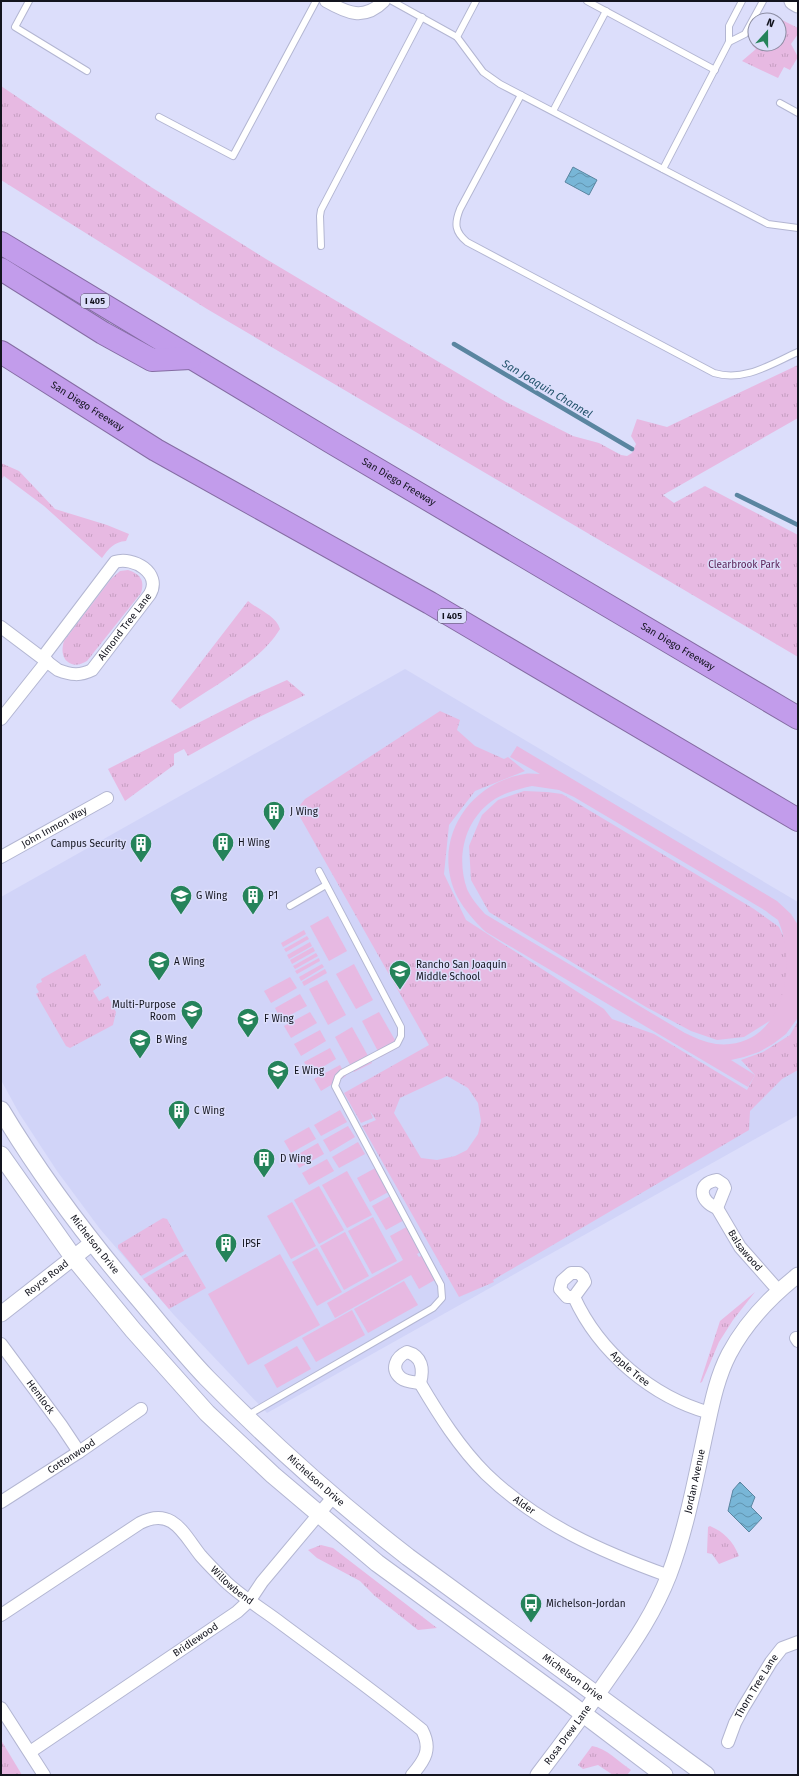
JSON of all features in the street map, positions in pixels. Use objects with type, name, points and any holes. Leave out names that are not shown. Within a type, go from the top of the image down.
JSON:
[{"type":"highway","name":"San Diego Freeway","points":[[1,243],[190,358],[798,718]]},
{"type":"highway","points":[[1,269],[103,333],[152,360],[190,358]]},
{"type":"highway","name":"San Diego Freeway","points":[[1,352],[156,450],[430,603],[798,820]]},
{"type":"main road","points":[[793,1],[798,4]]},
{"type":"main road","name":"Michelson Drive","points":[[1,1110],[18,1138],[70,1214],[92,1243],[192,1361],[295,1463],[362,1521],[408,1557],[706,1775]]},
{"type":"main road","points":[[1,1155],[73,1257],[133,1330],[206,1413],[273,1475],[377,1563],[584,1714],[664,1775]]},
{"type":"street","points":[[326,1],[352,12],[366,14],[384,1]]},
{"type":"street","name":"Almond Tree Lane","points":[[1,719],[45,660],[115,562],[127,560],[137,563],[150,573],[153,581],[153,589],[92,670],[82,674],[67,673],[58,670],[45,660],[3,633]]},
{"type":"street","name":"John Inmon Way","points":[[1,857],[107,798]]},
{"type":"street","name":"Balsawood","points":[[717,1208],[740,1247],[778,1290]]},
{"type":"street","name":"Royce Road","points":[[1,1314],[92,1243]]},
{"type":"street","name":"Jordan Avenue","points":[[598,1696],[647,1623],[669,1576],[685,1527],[717,1382],[728,1355],[741,1333],[754,1316],[778,1290],[798,1275]]},
{"type":"street","name":"Apple Tree","points":[[574,1297],[603,1344],[621,1362],[640,1378],[662,1392],[695,1409],[710,1413]]},
{"type":"street","name":"Hemlock","points":[[1,1344],[61,1425],[79,1452]]},
{"type":"street","name":"Alder","points":[[420,1383],[444,1422],[486,1474],[524,1505],[547,1521],[577,1538],[604,1551],[669,1576]]},
{"type":"street","name":"Cottonwood","points":[[1,1502],[79,1452],[141,1408]]},
{"type":"street","name":"Bridlewood","points":[[30,1752],[225,1622],[250,1600],[262,1582],[334,1496]]},
{"type":"street","name":"Willowbend","points":[[1,1616],[140,1523],[148,1519],[165,1519],[177,1526],[214,1571],[229,1585],[422,1730],[427,1740],[427,1749],[422,1763],[412,1775]]},
{"type":"street","name":"Thorn Tree Lane","points":[[728,1742],[735,1723],[743,1708],[771,1662],[782,1648],[798,1642]]},
{"type":"street","name":"Rosa Drew Lane","points":[[538,1775],[598,1696]]},
{"type":"street","points":[[1,1708],[44,1775]]},
{"type":"lane","points":[[29,1],[15,27],[87,71]]},
{"type":"lane","points":[[159,117],[233,156],[316,1]]},
{"type":"lane","points":[[392,1],[457,37],[483,72],[500,84],[768,224],[798,228]]},
{"type":"lane","points":[[457,37],[476,1]]},
{"type":"lane","points":[[587,1],[715,70]]},
{"type":"lane","points":[[663,169],[729,42],[729,26],[742,1]]},
{"type":"lane","points":[[729,42],[745,34],[763,1]]},
{"type":"lane","points":[[553,111],[606,11]]},
{"type":"lane","points":[[321,246],[321,210],[422,17]]},
{"type":"lane","points":[[521,95],[460,209],[456,224],[456,229],[460,236],[467,242],[714,373],[725,376],[738,376],[752,373],[798,352]]},
{"type":"lane","points":[[780,103],[798,113]]},
{"type":"lane","points":[[246,1416],[433,1308],[442,1298],[441,1285],[335,1086],[338,1077],[342,1073],[397,1044],[402,1031],[319,871]]},
{"type":"lane","points":[[290,906],[326,885]]},
{"type":"shaded area","name":"Rancho San Joaquin Middle School","points":[[405,669],[798,902],[798,1115],[267,1413],[174,1315],[100,1229],[57,1171],[19,1113],[1,1080],[1,897]]},
{"type":"green space","points":[[787,22],[798,28],[798,34],[791,44],[798,57],[790,70],[784,67],[778,78],[742,61],[752,52],[787,52]]},
{"type":"green space","name":"Clearbrook Park","points":[[1,86],[151,187],[266,259],[506,402],[573,436],[599,443],[621,455],[627,456],[632,453],[636,444],[631,436],[637,419],[667,427],[798,365],[798,418],[663,495],[674,503],[705,486],[798,535],[798,657],[207,309],[1,180]]},
{"type":"green space","points":[[1,463],[19,471],[55,509],[107,525],[129,534],[126,541],[112,546],[102,558],[44,506],[4,476],[1,480]]},
{"type":"green space","points":[[128,570],[136,573],[142,581],[141,593],[87,661],[76,665],[67,662],[63,653],[64,641],[111,579],[120,571]]},
{"type":"green space","points":[[248,601],[275,620],[280,629],[271,641],[248,663],[234,674],[180,709],[171,701]]},
{"type":"green space","points":[[287,680],[305,695],[251,721],[188,756],[184,749],[174,754],[174,765],[125,801],[108,769],[251,696]]},
{"type":"green space","points":[[440,711],[460,720],[457,730],[475,746],[504,759],[508,757],[525,771],[475,791],[449,825],[444,874],[466,920],[604,1009],[612,1019],[654,1034],[747,1090],[755,1075],[741,1060],[763,1052],[790,1035],[798,1021],[798,1070],[782,1079],[750,1111],[749,1130],[493,1280],[494,1282],[459,1297],[362,1126],[376,1120],[370,1111],[373,1118],[361,1123],[344,1093],[429,1045],[296,810],[305,799]],"holes":[[[447,1076],[468,1088],[478,1103],[481,1121],[478,1134],[467,1150],[455,1156],[437,1160],[421,1158],[394,1113],[400,1098]]]},
{"type":"green space","points":[[517,746],[777,901],[791,914],[798,925],[798,1016],[786,1034],[773,1044],[759,1052],[731,1060],[755,1075],[748,1087],[486,932],[464,907],[452,884],[448,858],[451,840],[456,824],[465,809],[477,796],[491,786],[507,778],[525,774],[540,774],[510,757]],"holes":[[[532,786],[559,790],[574,797],[766,911],[778,920],[784,939],[786,961],[785,982],[780,1003],[770,1020],[756,1034],[738,1043],[716,1044],[689,1035],[485,914],[477,905],[467,889],[462,865],[465,841],[469,829],[482,809],[501,796],[521,788]]]},
{"type":"green space","points":[[524,791],[562,794],[754,909],[779,927],[791,953],[792,977],[786,1003],[776,1017],[744,1037],[717,1040],[691,1031],[646,1007],[489,912],[471,880],[469,846],[482,815],[498,800]]},
{"type":"green space","points":[[328,916],[347,951],[329,961],[310,926]]},
{"type":"green space","points":[[304,930],[306,934],[283,947],[281,943]]},
{"type":"green space","points":[[307,936],[309,939],[286,952],[284,949]]},
{"type":"green space","points":[[310,942],[312,946],[289,959],[287,955]]},
{"type":"green space","points":[[313,947],[315,951],[292,964],[290,960]]},
{"type":"green space","points":[[316,953],[318,956],[295,969],[293,966]]},
{"type":"green space","points":[[85,954],[101,985],[93,991],[99,1001],[108,996],[116,1012],[113,1025],[70,1048],[66,1046],[36,994],[39,992],[36,987],[37,984],[42,982],[41,979]]},
{"type":"green space","points":[[319,958],[320,961],[297,974],[295,971]]},
{"type":"green space","points":[[322,964],[324,967],[301,981],[299,977]]},
{"type":"green space","points":[[354,964],[373,1000],[356,1009],[336,974]]},
{"type":"green space","points":[[325,969],[327,973],[304,986],[302,982]]},
{"type":"green space","points":[[290,977],[297,988],[271,1003],[264,991]]},
{"type":"green space","points":[[327,980],[346,1015],[328,1025],[309,989]]},
{"type":"green space","points":[[300,994],[307,1006],[281,1020],[275,1008]]},
{"type":"green space","points":[[310,1012],[317,1023],[291,1038],[284,1026]]},
{"type":"green space","points":[[379,1012],[399,1047],[381,1057],[362,1021]]},
{"type":"green space","points":[[352,1027],[372,1063],[354,1072],[335,1037]]},
{"type":"green space","points":[[320,1030],[326,1041],[301,1056],[294,1044]]},
{"type":"green space","points":[[330,1048],[336,1059],[311,1074],[304,1062]]},
{"type":"green space","points":[[340,1065],[346,1076],[321,1091],[314,1079]]},
{"type":"green space","points":[[340,1110],[347,1122],[321,1136],[314,1125]]},
{"type":"green space","points":[[348,1126],[355,1137],[330,1152],[323,1140]]},
{"type":"green space","points":[[309,1127],[316,1139],[291,1153],[284,1141]]},
{"type":"green space","points":[[358,1142],[365,1154],[339,1168],[332,1157]]},
{"type":"green space","points":[[318,1143],[324,1154],[299,1168],[293,1157]]},
{"type":"green space","points":[[327,1159],[334,1171],[309,1185],[302,1173]]},
{"type":"green space","points":[[379,1166],[392,1190],[370,1202],[357,1178]]},
{"type":"green space","points":[[347,1171],[372,1215],[347,1228],[322,1185]]},
{"type":"green space","points":[[319,1186],[344,1230],[319,1244],[294,1200]]},
{"type":"green space","points":[[394,1194],[408,1218],[386,1230],[372,1206]]},
{"type":"green space","points":[[292,1202],[316,1246],[291,1259],[267,1216]]},
{"type":"green space","points":[[373,1217],[397,1261],[372,1274],[348,1231]]},
{"type":"green space","points":[[163,1218],[167,1219],[184,1251],[141,1276],[118,1248],[118,1245]]},
{"type":"green space","points":[[412,1224],[425,1249],[417,1254],[419,1257],[427,1252],[440,1277],[419,1289],[411,1275],[335,1318],[327,1303],[403,1260],[390,1236]]},
{"type":"green space","points":[[345,1232],[369,1276],[344,1290],[320,1246]]},
{"type":"green space","points":[[317,1248],[342,1292],[317,1306],[292,1262]]},
{"type":"green space","points":[[186,1254],[206,1288],[169,1309],[143,1279]]},
{"type":"green space","points":[[280,1254],[320,1325],[248,1365],[208,1294]]},
{"type":"green space","points":[[404,1281],[418,1305],[368,1333],[354,1309]]},
{"type":"green space","points":[[755,1292],[733,1320],[719,1342],[702,1382],[700,1383],[720,1321]]},
{"type":"green space","points":[[352,1310],[365,1335],[316,1362],[302,1338]]},
{"type":"green space","points":[[297,1346],[311,1369],[277,1388],[264,1365]]},
{"type":"green space","points":[[710,1526],[720,1531],[728,1538],[739,1556],[719,1564],[712,1554],[707,1553],[708,1527]]},
{"type":"green space","points":[[321,1545],[333,1548],[437,1628],[418,1630],[375,1596],[360,1581],[317,1558],[308,1550]]},
{"type":"green space","points":[[1,1740],[22,1775],[1,1775]]},
{"type":"green space","points":[[592,1746],[607,1752],[631,1770],[627,1775],[613,1775],[598,1765],[583,1769],[578,1765]]},
{"type":"water","points":[[573,167],[597,180],[589,195],[565,182]]},
{"type":"water","points":[[740,1482],[755,1497],[751,1507],[762,1518],[749,1532],[728,1511],[733,1490]]},
{"type":"waterway","name":"San Joaquin Channel","points":[[454,344],[632,449]]},
{"type":"waterway","name":"San Joaquin Channel","points":[[737,495],[798,525]]},
{"type":"place","name":"J Wing","points":[[274,832]]},
{"type":"place","name":"H Wing","points":[[223,862]]},
{"type":"place","name":"Campus Security","points":[[141,864]]},
{"type":"place","name":"G Wing","points":[[181,916]]},
{"type":"place","name":"P1","points":[[253,916]]},
{"type":"place","name":"A Wing","points":[[159,982]]},
{"type":"place","name":"Rancho San Joaquin Middle School","points":[[400,990]]},
{"type":"place","name":"Multi-Purpose Room","points":[[192,1030]]},
{"type":"place","name":"F Wing","points":[[248,1038]]},
{"type":"place","name":"B Wing","points":[[140,1060]]},
{"type":"place","name":"E Wing","points":[[278,1090]]},
{"type":"place","name":"C Wing","points":[[179,1130]]},
{"type":"place","name":"D Wing","points":[[264,1178]]},
{"type":"place","name":"IPSF","points":[[226,1264]]},
{"type":"place","name":"Michelson-Jordan","points":[[531,1624]]}]
